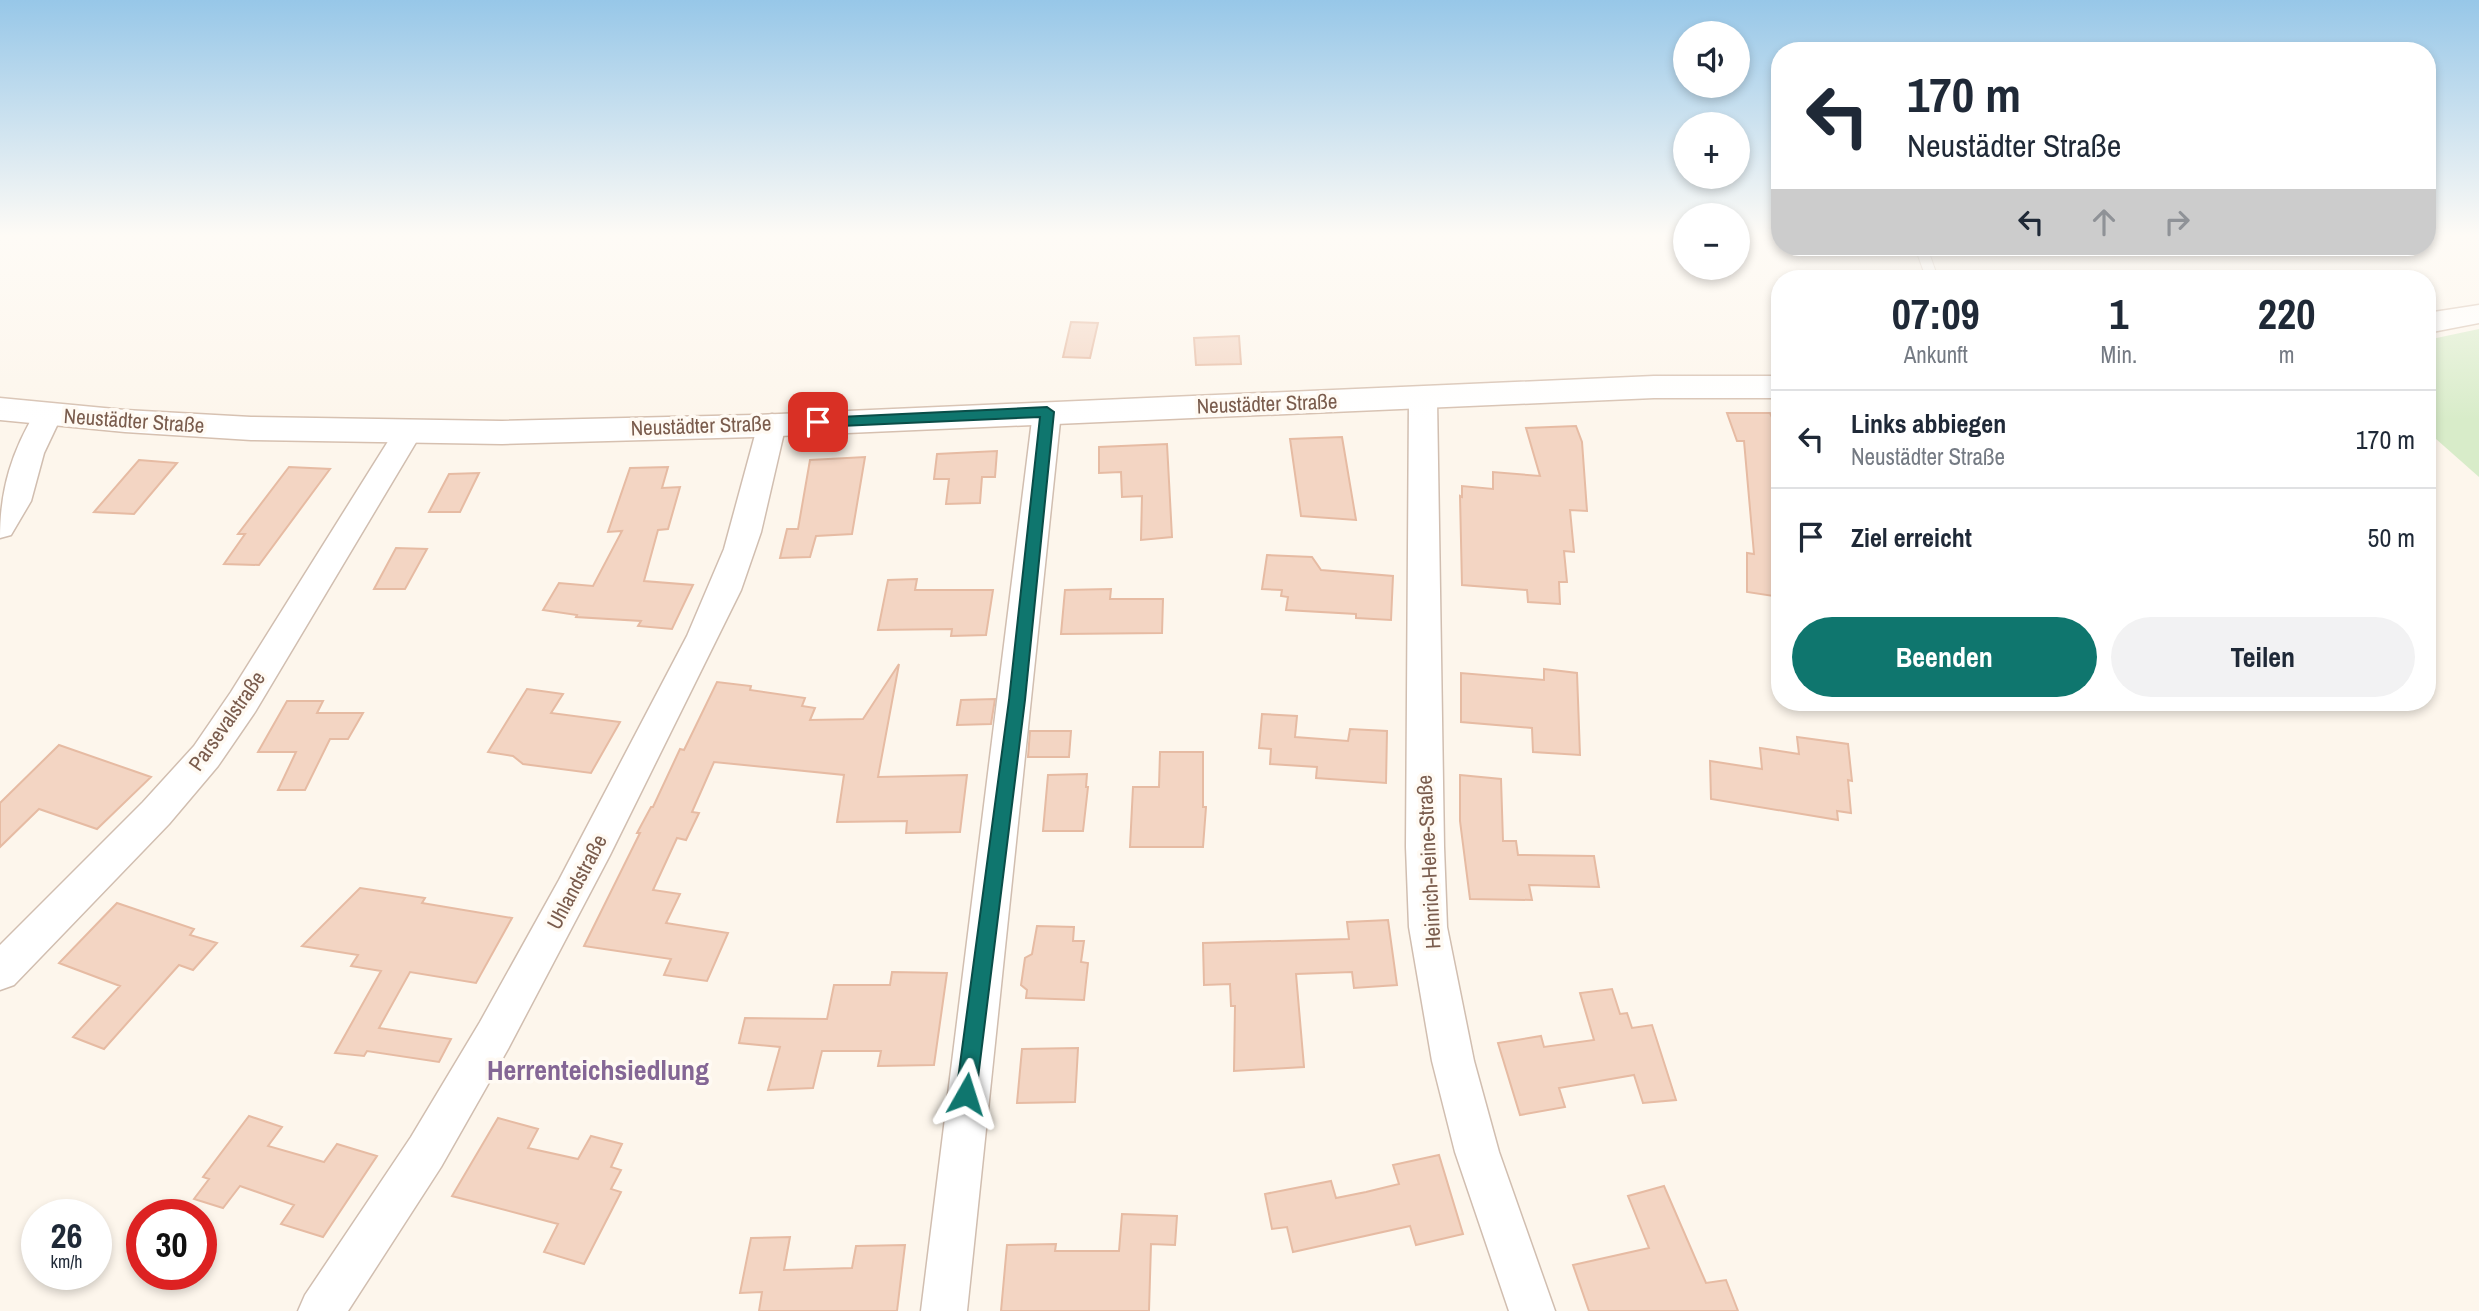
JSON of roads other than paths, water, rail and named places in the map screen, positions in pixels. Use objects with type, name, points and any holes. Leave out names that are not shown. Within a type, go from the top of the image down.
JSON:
[{"type":"street","points":[[2436,321],[2479,314]]},
{"type":"street","name":"Neustädter Straße","points":[[0,409],[160,424],[407,434],[772,424],[1654,387],[1771,387]]},
{"type":"street","name":"Heinrich-Heine-Straße","points":[[1423,398],[1424,834],[1428,927],[1453,1061],[1476,1152],[1532,1311]]},
{"type":"street","points":[[944,1311],[968,1072],[1017,700],[1047,412]]},
{"type":"street","points":[[0,527],[16,501],[29,453],[48,415]]},
{"type":"street","name":"Uhlandstraße","points":[[321,1311],[439,1131],[540,953],[617,806],[709,624],[733,567],[756,498],[772,424]]},
{"type":"street","name":"Parsevalstraße","points":[[0,972],[156,813],[206,756],[243,702],[407,434]]},
{"type":"district","name":"Herrenteichsiedlung","points":[[598,1070]]}]
